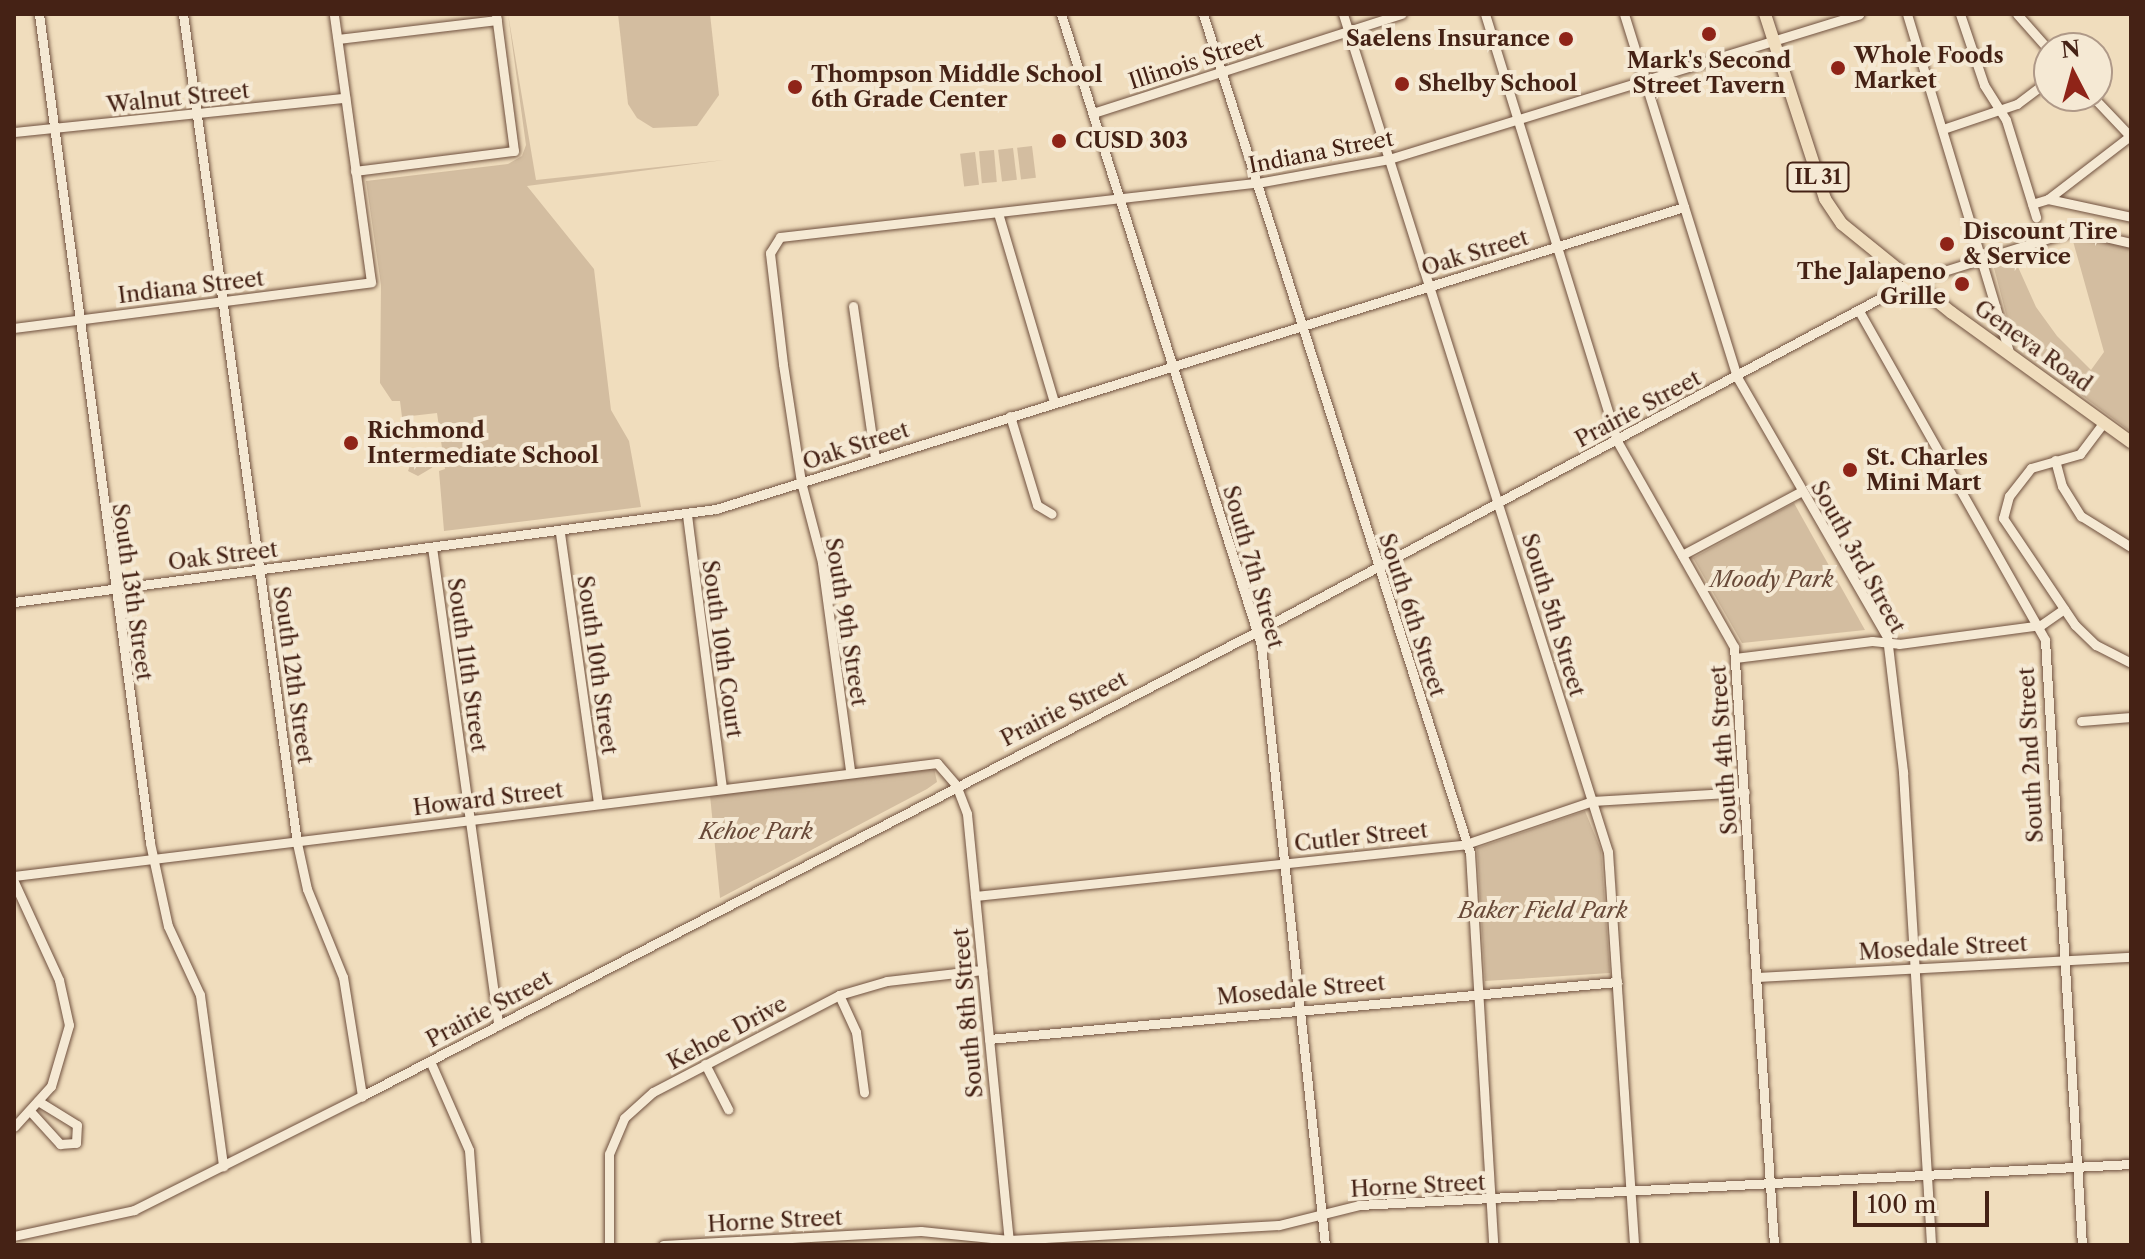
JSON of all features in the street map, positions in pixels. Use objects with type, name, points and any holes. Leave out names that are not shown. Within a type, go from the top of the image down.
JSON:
[{"type":"main road","name":"IL 31","points":[[1765,14],[1825,199],[1851,233],[1912,281]]},
{"type":"main road","name":"Geneva Road","points":[[1912,281],[2131,442]]},
{"type":"street","name":"South 13th Street","points":[[39,14],[113,589],[154,863],[168,926],[200,995],[223,1166]]},
{"type":"street","name":"South 12th Street","points":[[183,14],[297,843],[307,889],[343,977],[362,1096]]},
{"type":"street","points":[[334,14],[355,171],[514,151],[497,17],[338,39]]},
{"type":"street","name":"South 7th Street","points":[[1061,14],[1256,632],[1325,1245]]},
{"type":"street","name":"South 6th Street","points":[[1203,14],[1466,844],[1493,1245]]},
{"type":"street","name":"South 5th Street","points":[[1343,14],[1608,852],[1634,1245]]},
{"type":"street","name":"Illinois Street","points":[[1093,113],[1401,14]]},
{"type":"street","name":"South 4th Street","points":[[1485,14],[1617,441],[1734,647],[1774,1245]]},
{"type":"street","name":"South 3rd Street","points":[[1624,14],[1737,377],[1887,643],[1903,772],[1931,1245]]},
{"type":"street","name":"Indiana Street","points":[[775,243],[780,237],[1257,183],[1389,159],[1859,14]]},
{"type":"street","points":[[1907,14],[2009,352]]},
{"type":"street","points":[[1960,14],[1984,85],[2000,109],[2036,217]]},
{"type":"street","points":[[2017,14],[2033,32]]},
{"type":"street","points":[[1943,129],[2027,99],[2033,94]]},
{"type":"street","name":"Walnut Street","points":[[14,132],[345,98]]},
{"type":"street","points":[[2032,204],[2048,199],[2131,137],[2107,112]]},
{"type":"street","name":"Indiana Street","points":[[14,328],[371,280],[355,171]]},
{"type":"street","points":[[2048,199],[2131,217]]},
{"type":"street","name":"Oak Street","points":[[14,602],[687,515],[1684,207]]},
{"type":"street","points":[[998,213],[1054,402]]},
{"type":"street","name":"Prairie Street","points":[[14,1236],[120,1215],[223,1166],[1256,632],[1912,281],[1981,256],[2075,230],[2131,243]]},
{"type":"street","name":"South 9th Street","points":[[775,243],[770,253],[801,482],[822,562],[850,770]]},
{"type":"street","points":[[853,306],[875,458]]},
{"type":"street","name":"South 2nd Street","points":[[1859,311],[2041,625],[2082,1245]]},
{"type":"street","points":[[1010,416],[1037,505],[1052,514]]},
{"type":"street","points":[[2104,422],[2080,454],[2031,468],[2009,496],[2003,518],[2064,609],[2096,645],[2131,663]]},
{"type":"street","points":[[2055,460],[2062,486],[2081,516],[2131,547]]},
{"type":"street","points":[[1682,555],[1802,491]]},
{"type":"street","name":"South 10th Court","points":[[687,515],[722,787]]},
{"type":"street","name":"South 10th Street","points":[[560,533],[598,803]]},
{"type":"street","name":"South 11th Street","points":[[432,547],[498,1025]]},
{"type":"street","points":[[1735,658],[2041,625],[2064,609]]},
{"type":"street","points":[[2081,721],[2131,717]]},
{"type":"street","name":"Howard Street","points":[[14,876],[154,863],[850,770],[937,763],[956,785]]},
{"type":"street","name":"South 8th Street","points":[[956,785],[967,814],[1009,1240]]},
{"type":"street","name":"Cutler Street","points":[[975,896],[1466,844],[1592,801],[1745,792]]},
{"type":"street","points":[[14,882],[59,980],[68,1013],[60,1067],[38,1101],[14,1127]]},
{"type":"street","name":"Mosedale Street","points":[[1757,977],[2131,957]]},
{"type":"street","name":"Kehoe Drive","points":[[609,1245],[606,1171],[619,1127],[653,1092],[839,995],[887,981],[982,970]]},
{"type":"street","name":"Mosedale Street","points":[[989,1039],[1298,1007],[1617,982]]},
{"type":"street","points":[[839,995],[856,1032],[864,1092]]},
{"type":"street","points":[[430,1061],[469,1150],[476,1245]]},
{"type":"street","points":[[705,1064],[728,1109]]},
{"type":"street","points":[[30,1111],[60,1144],[76,1143],[77,1125],[38,1101]]},
{"type":"street","name":"Horne Street","points":[[663,1245],[921,1231],[1009,1240],[1279,1225],[1359,1205],[2131,1164]]},
{"type":"green space","points":[[508,14],[536,180],[724,160],[527,186],[594,269],[611,410],[629,441],[641,507],[444,531],[439,471],[445,469],[437,413],[402,417],[400,401],[392,401],[380,383],[381,285],[366,181],[508,164],[522,156],[526,145]]},
{"type":"green space","points":[[618,14],[710,14],[719,95],[697,126],[653,128],[637,118],[628,104]]},
{"type":"green space","points":[[1032,146],[1036,178],[1021,180],[1017,148]]},
{"type":"green space","points":[[1013,148],[1017,180],[1002,182],[998,150]]},
{"type":"green space","points":[[994,150],[997,182],[982,183],[979,151]]},
{"type":"green space","points":[[975,152],[979,185],[964,187],[960,154]]},
{"type":"green space","points":[[2071,234],[2131,247],[2131,432],[2025,353],[2012,337],[1994,268],[2014,258],[2036,307],[2057,336],[2091,370],[2104,352]]},
{"type":"green space","points":[[435,458],[435,466],[418,476],[408,471],[412,460]]},
{"type":"green space","name":"Moody Park","points":[[1794,503],[1865,630],[1742,643],[1693,558]]},
{"type":"green space","name":"Kehoe Park","points":[[934,768],[937,782],[927,789],[720,898],[710,795]]},
{"type":"green space","name":"Baker Field Park","points":[[1585,811],[1601,850],[1610,973],[1485,981],[1477,848]]},
{"type":"place","name":"Mark's Second Street Tavern","points":[[1709,34]]},
{"type":"place","name":"Saelens Insurance","points":[[1566,39]]},
{"type":"place","name":"Whole Foods Market","points":[[1838,68]]},
{"type":"place","name":"Shelby School","points":[[1402,84]]},
{"type":"place","name":"Thompson Middle School 6th Grade Center","points":[[795,87]]},
{"type":"place","name":"CUSD 303","points":[[1059,141]]},
{"type":"place","name":"Discount Tire & Service","points":[[1947,244]]},
{"type":"place","name":"The Jalapeno Grille","points":[[1962,284]]},
{"type":"place","name":"Richmond Intermediate School","points":[[351,443]]},
{"type":"place","name":"St. Charles Mini Mart","points":[[1850,470]]}]
